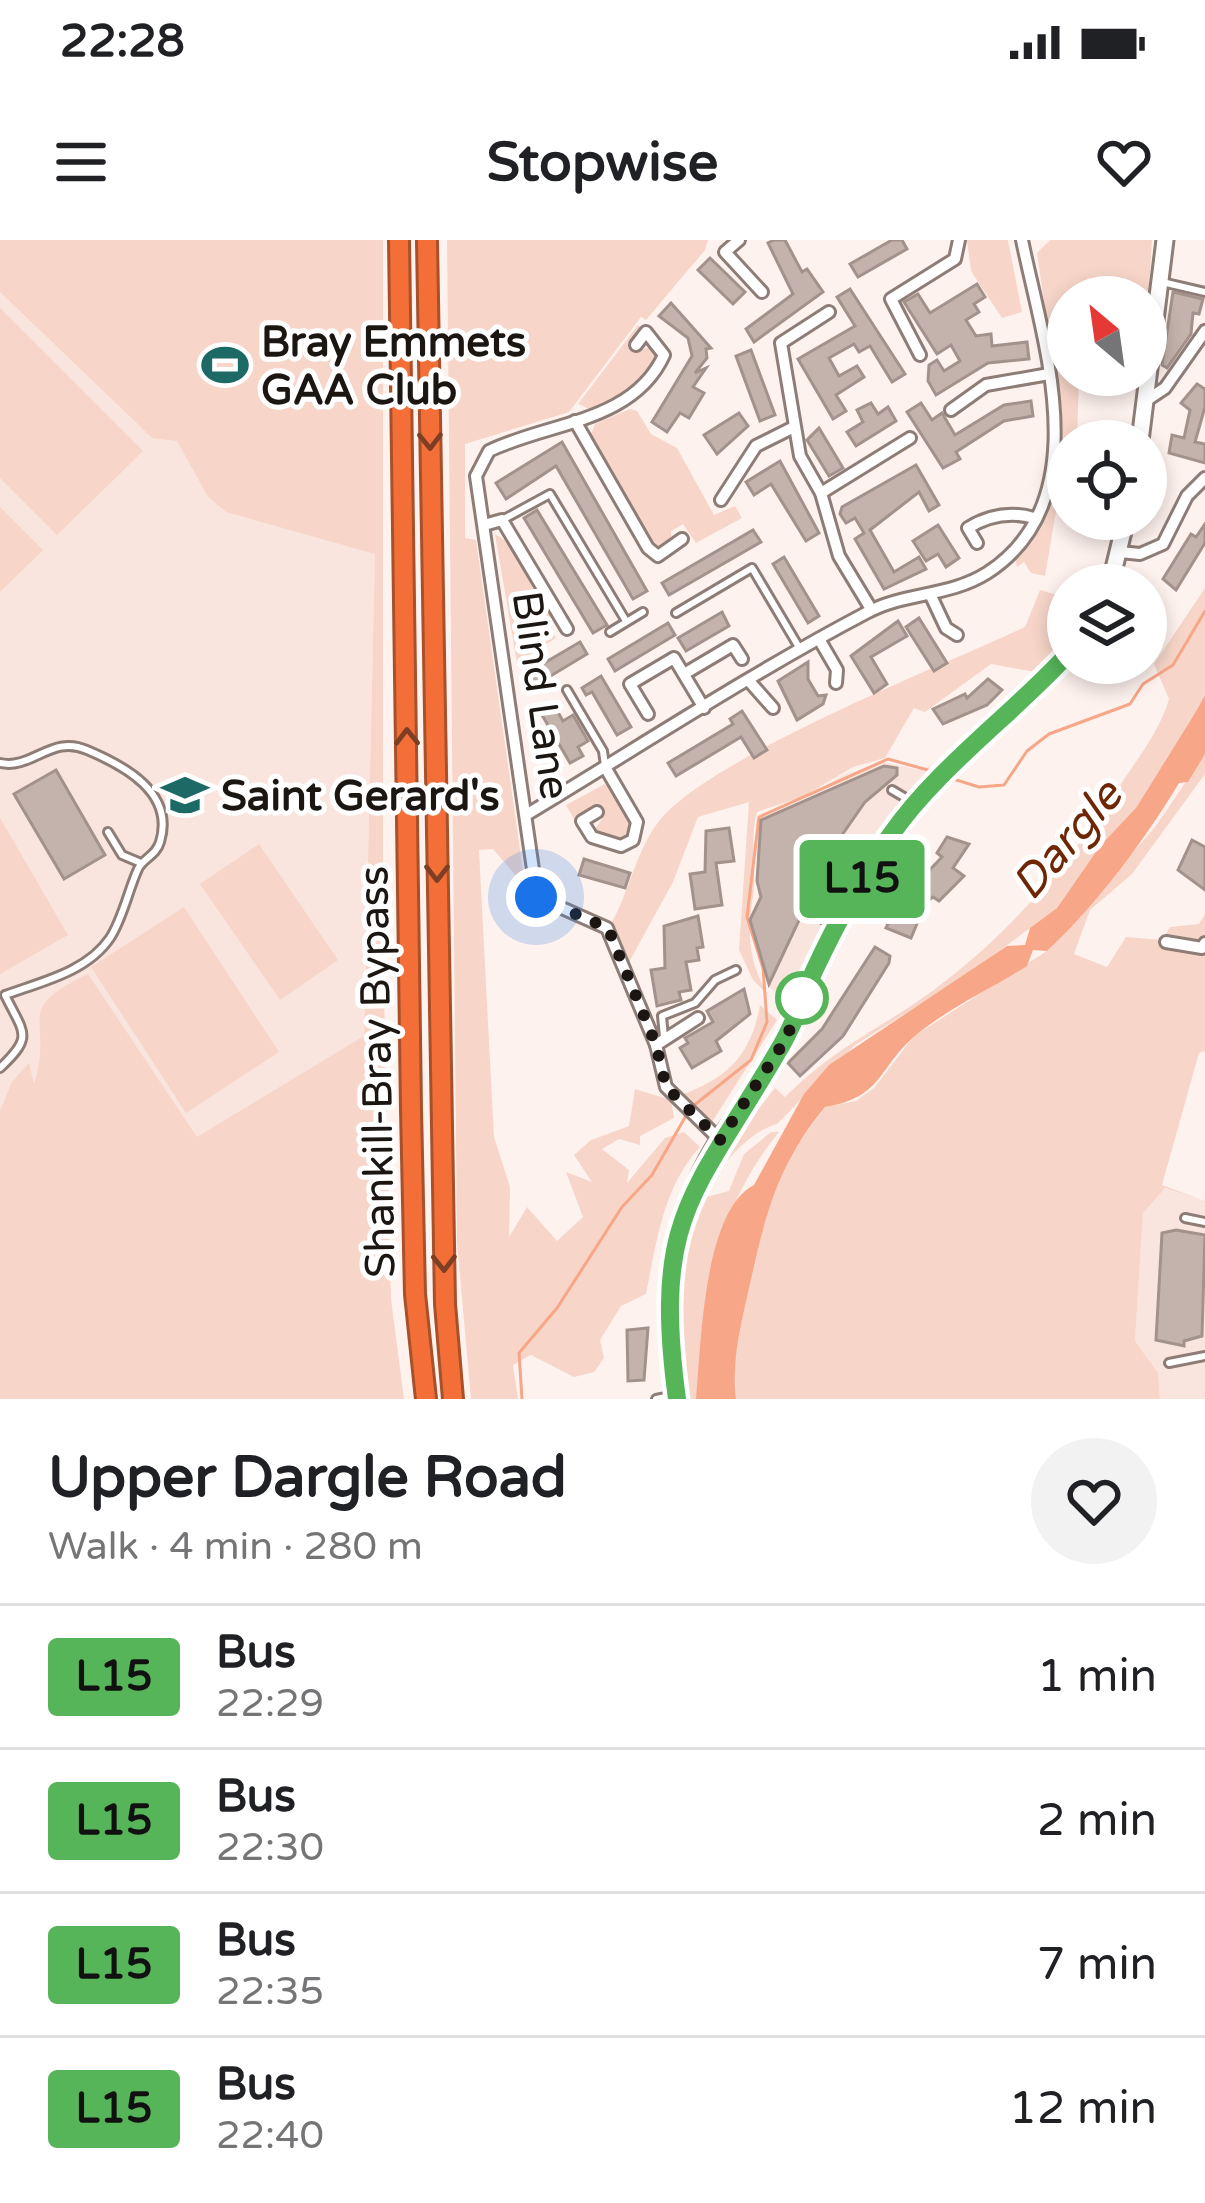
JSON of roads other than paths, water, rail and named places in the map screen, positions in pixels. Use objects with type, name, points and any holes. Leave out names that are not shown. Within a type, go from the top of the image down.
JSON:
[{"type":"highway","name":"Shankill-Bray Bypass","points":[[399,240],[411,1108],[416,1294],[426,1399]]},
{"type":"highway","name":"Shankill-Bray Bypass","points":[[427,240],[444,1257],[453,1399]]},
{"type":"main road","points":[[1160,276],[1165,240]]},
{"type":"main road","points":[[1144,420],[1147,396]]},
{"type":"main road","points":[[1116,564],[1122,540]]},
{"type":"main road","points":[[676,1397],[668,1306],[673,1243],[684,1208],[720,1140],[786,1039],[836,926],[874,860],[966,742],[1047,672]]},
{"type":"street","points":[[739,240],[725,252],[762,292]]},
{"type":"street","points":[[920,355],[891,299],[955,260],[959,240]]},
{"type":"street","points":[[1022,240],[1047,369]]},
{"type":"street","points":[[829,311],[781,343],[800,456],[821,493],[839,556],[872,609]]},
{"type":"street","points":[[1147,400],[1165,388],[1205,331]]},
{"type":"street","points":[[635,345],[646,332],[663,349],[662,361],[646,383],[621,404],[575,421],[653,554],[665,554],[682,539]]},
{"type":"street","points":[[951,410],[986,386],[1047,374]]},
{"type":"street","points":[[526,814],[872,609],[931,596],[990,571],[1021,542],[1034,518],[1056,448],[1050,396]]},
{"type":"street","name":"Blind Lane","points":[[575,421],[500,446],[477,466],[536,897],[608,928],[661,1042],[666,1087],[720,1140]]},
{"type":"street","points":[[721,500],[756,446],[794,427]]},
{"type":"street","points":[[821,493],[910,438]]},
{"type":"street","points":[[1120,552],[1140,554],[1163,544],[1186,496],[1205,478]]},
{"type":"street","points":[[977,543],[968,528],[985,518],[1016,514],[1034,518]]},
{"type":"street","points":[[484,525],[502,520],[567,629]]},
{"type":"street","points":[[931,596],[946,628],[957,635]]},
{"type":"street","points":[[819,639],[837,670],[836,683]]},
{"type":"street","points":[[684,674],[734,645],[742,659]]},
{"type":"street","points":[[648,714],[630,684],[674,658],[704,708]]},
{"type":"street","points":[[749,681],[773,708]]},
{"type":"street","points":[[597,812],[582,821],[592,837],[621,846],[633,840],[637,822],[605,767]]},
{"type":"street","points":[[1166,942],[1204,946]]},
{"type":"street","points":[[661,1042],[698,1018]]},
{"type":"lane","points":[[1167,283],[1205,292]]},
{"type":"lane","points":[[502,520],[550,494],[626,621]]},
{"type":"lane","points":[[676,613],[752,568],[801,650]]},
{"type":"lane","points":[[610,632],[643,612]]},
{"type":"lane","points":[[567,690],[603,751],[605,767]]},
{"type":"lane","points":[[0,763],[18,764],[69,744],[147,786],[163,819],[156,851],[141,863],[102,947],[76,968],[3,996],[25,1036],[24,1046],[0,1068]]},
{"type":"lane","points":[[892,790],[916,804]]},
{"type":"lane","points":[[107,832],[122,855],[141,863]]},
{"type":"lane","points":[[851,845],[874,860]]},
{"type":"lane","points":[[816,916],[836,926]]},
{"type":"lane","points":[[661,1042],[662,1016],[695,1004],[715,980],[736,970]]},
{"type":"lane","points":[[1184,1218],[1205,1222]]},
{"type":"lane","points":[[1168,1363],[1205,1356]]},
{"type":"lane","points":[[656,1399],[676,1397]]},
{"type":"waterway","points":[[950,778],[979,787],[1004,785],[1027,751],[1049,734],[1130,704],[1143,684],[1173,665],[1205,611]]},
{"type":"waterway","name":"Dargle","points":[[1146,812],[1205,717]]},
{"type":"waterway","points":[[693,1106],[751,1060],[767,1022],[763,968],[747,917],[759,817],[888,759],[935,772]]},
{"type":"waterway","points":[[522,1399],[519,1353],[557,1308],[622,1207],[652,1175],[687,1114]]},
{"type":"place","name":"Bray Emmets GAA Club","points":[[225,365]]},
{"type":"place","name":"Saint Gerard's","points":[[185,795]]}]
